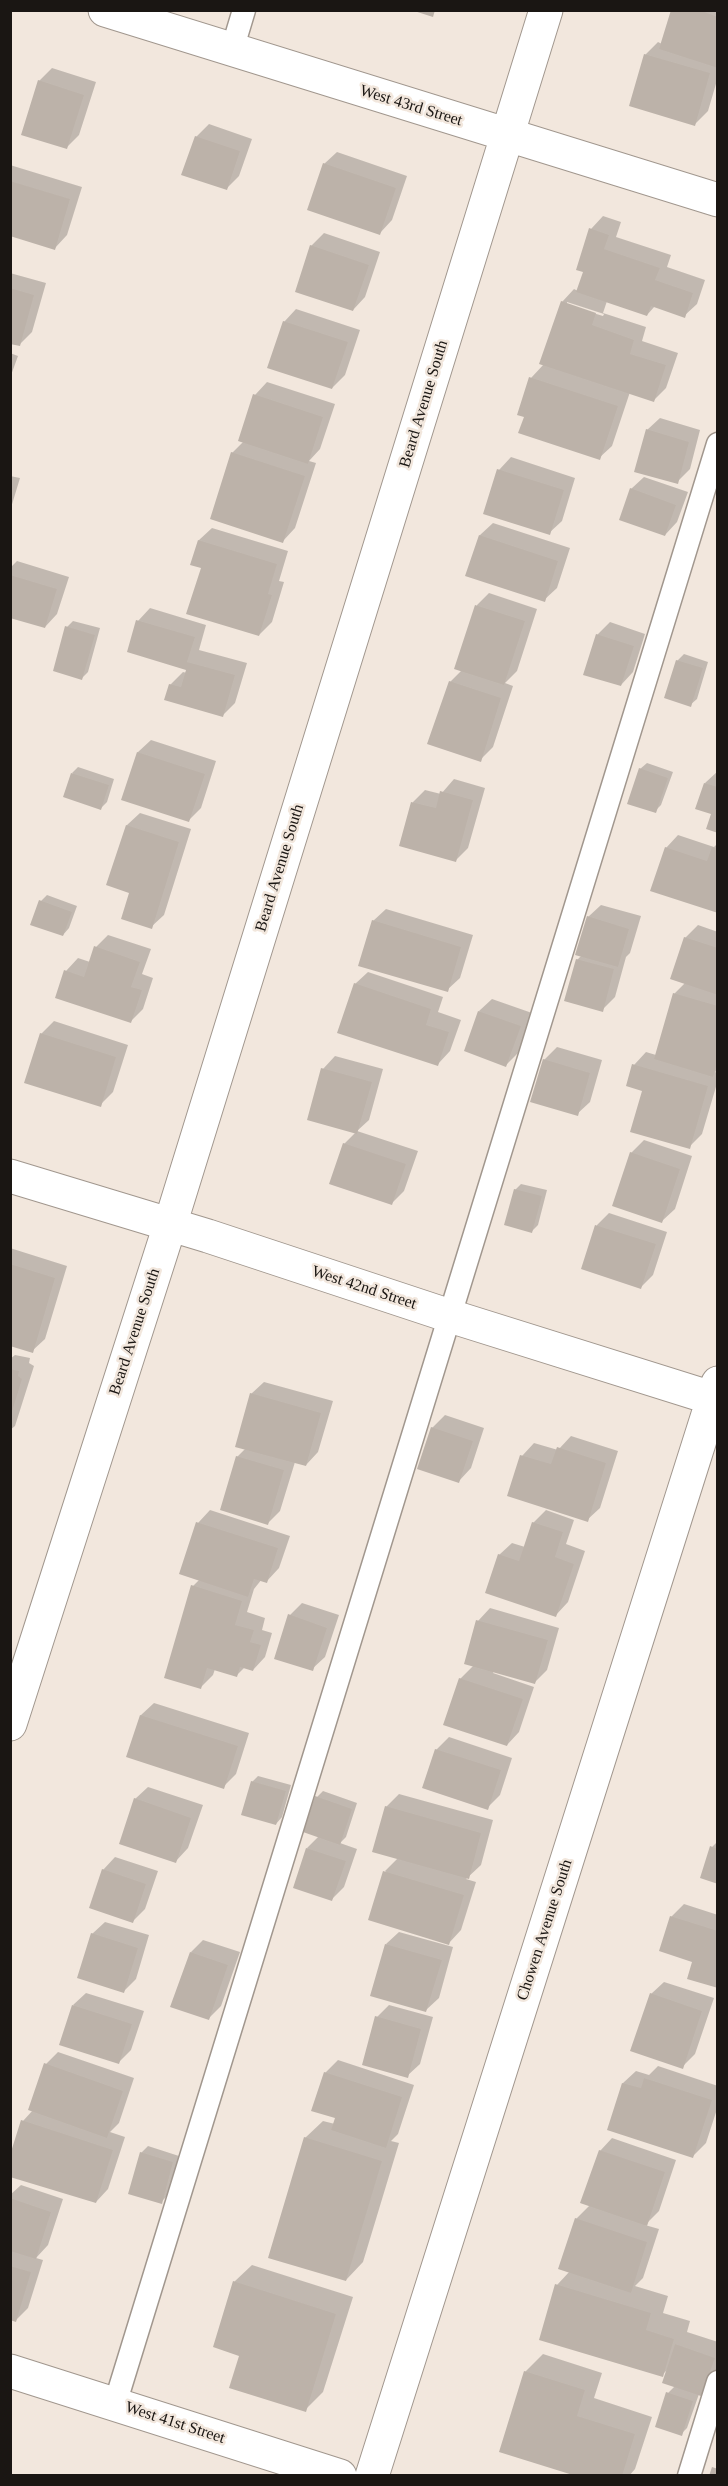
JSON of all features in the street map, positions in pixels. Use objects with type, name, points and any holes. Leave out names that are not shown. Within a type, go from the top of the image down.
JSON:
[{"type":"street","name":"West 43rd Street","points":[[105,10],[717,201]]},
{"type":"street","name":"Beard Avenue South","points":[[10,1724],[170,1225],[546,10]]},
{"type":"street","name":"West 42nd Street","points":[[10,1176],[170,1225],[450,1316],[716,1394]]},
{"type":"street","name":"Chowen Avenue South","points":[[372,2475],[716,1394]]},
{"type":"street","name":"West 41st Street","points":[[10,2371],[340,2475]]},
{"type":"lane","points":[[232,50],[244,10]]},
{"type":"lane","points":[[115,2404],[717,444]]},
{"type":"lane","points":[[689,2475],[717,2382]]},
{"type":"building","points":[[411,10],[435,10],[433,17]]},
{"type":"building","points":[[671,10],[699,10],[718,17],[718,68],[659,49]]},
{"type":"building","points":[[644,54],[710,73],[695,126],[629,106]]},
{"type":"building","points":[[38,80],[84,95],[67,149],[21,135]]},
{"type":"building","points":[[195,136],[240,151],[227,190],[181,175]]},
{"type":"building","points":[[323,163],[396,188],[380,235],[307,210]]},
{"type":"building","points":[[10,181],[70,199],[55,250],[10,236]]},
{"type":"building","points":[[589,228],[609,235],[604,249],[660,268],[655,280],[693,293],[685,318],[651,306],[647,316],[576,292],[583,272],[576,270]]},
{"type":"building","points":[[310,245],[369,265],[353,311],[295,292]]},
{"type":"building","points":[[10,288],[34,295],[20,346],[10,344]]},
{"type":"building","points":[[561,301],[596,313],[592,325],[634,340],[630,354],[666,365],[654,402],[539,364]]},
{"type":"building","points":[[283,321],[348,342],[332,389],[267,368]]},
{"type":"building","points":[[529,377],[618,406],[600,460],[518,433],[524,417],[517,415]]},
{"type":"building","points":[[253,394],[323,417],[308,464],[238,441]]},
{"type":"building","points":[[646,429],[689,442],[678,484],[634,472]]},
{"type":"building","points":[[231,452],[305,476],[283,543],[210,519]]},
{"type":"building","points":[[497,469],[564,490],[550,535],[483,514]]},
{"type":"building","points":[[630,488],[676,505],[665,536],[619,520]]},
{"type":"building","points":[[479,535],[558,561],[545,602],[465,576]]},
{"type":"building","points":[[198,540],[277,564],[268,594],[272,595],[259,636],[186,614],[201,568],[190,565]]},
{"type":"building","points":[[10,575],[57,589],[45,628],[10,618]]},
{"type":"building","points":[[475,605],[525,621],[504,685],[454,669]]},
{"type":"building","points":[[136,620],[195,637],[187,662],[235,675],[223,717],[164,700],[169,684],[181,687],[186,670],[127,652]]},
{"type":"building","points":[[65,626],[95,635],[82,680],[53,671]]},
{"type":"building","points":[[596,634],[634,646],[621,686],[583,675]]},
{"type":"building","points":[[676,660],[703,668],[691,707],[664,698]]},
{"type":"building","points":[[449,681],[501,698],[481,762],[427,744]]},
{"type":"building","points":[[137,752],[205,774],[189,822],[121,800]]},
{"type":"building","points":[[639,768],[668,778],[656,813],[627,804]]},
{"type":"building","points":[[71,773],[109,785],[101,810],[63,797]]},
{"type":"building","points":[[704,783],[718,787],[718,833],[706,829],[711,814],[695,809]]},
{"type":"building","points":[[440,791],[473,800],[456,862],[399,846],[411,802],[436,808]]},
{"type":"building","points":[[126,825],[179,842],[152,929],[121,919],[129,893],[106,885]]},
{"type":"building","points":[[665,847],[707,861],[712,847],[718,849],[718,913],[650,891]]},
{"type":"building","points":[[39,900],[72,912],[63,936],[30,925]]},
{"type":"building","points":[[587,916],[629,929],[618,967],[575,955]]},
{"type":"building","points":[[372,920],[461,947],[448,992],[358,966]]},
{"type":"building","points":[[684,937],[718,948],[718,995],[670,979]]},
{"type":"building","points":[[94,946],[140,962],[131,987],[142,990],[131,1023],[55,998],[64,970],[84,977]]},
{"type":"building","points":[[576,959],[614,969],[603,1012],[564,1001]]},
{"type":"building","points":[[354,983],[431,1009],[426,1025],[449,1032],[438,1066],[337,1033]]},
{"type":"building","points":[[673,993],[718,1006],[718,1061],[713,1077],[654,1059]]},
{"type":"building","points":[[478,1011],[521,1026],[506,1067],[464,1051]]},
{"type":"building","points":[[40,1033],[116,1057],[101,1107],[24,1083]]},
{"type":"building","points":[[543,1059],[590,1073],[578,1116],[530,1102]]},
{"type":"building","points":[[632,1064],[708,1086],[690,1149],[630,1132],[642,1091],[626,1086]]},
{"type":"building","points":[[321,1068],[372,1082],[357,1134],[307,1120]]},
{"type":"building","points":[[343,1143],[406,1164],[392,1205],[329,1184]]},
{"type":"building","points":[[630,1152],[680,1169],[662,1223],[612,1206]]},
{"type":"building","points":[[514,1189],[542,1196],[532,1233],[504,1225]]},
{"type":"building","points":[[595,1225],[656,1244],[641,1289],[581,1269]]},
{"type":"building","points":[[10,1264],[55,1278],[33,1353],[10,1346]]},
{"type":"building","points":[[10,1369],[19,1371],[18,1376],[22,1379],[11,1415]]},
{"type":"building","points":[[250,1393],[321,1413],[306,1466],[235,1447]]},
{"type":"building","points":[[431,1427],[473,1441],[459,1483],[417,1469]]},
{"type":"building","points":[[557,1447],[606,1463],[588,1522],[507,1496],[520,1455],[551,1464]]},
{"type":"building","points":[[236,1456],[284,1470],[268,1525],[220,1510]]},
{"type":"building","points":[[196,1522],[278,1548],[267,1583],[254,1579],[248,1597],[179,1574]]},
{"type":"building","points":[[532,1522],[563,1532],[555,1557],[574,1564],[556,1617],[485,1593],[498,1554],[519,1561]]},
{"type":"building","points":[[191,1585],[242,1601],[235,1625],[254,1630],[250,1642],[261,1645],[253,1671],[240,1667],[237,1677],[207,1668],[201,1689],[164,1678]]},
{"type":"building","points":[[288,1614],[327,1628],[313,1671],[274,1659]]},
{"type":"building","points":[[476,1620],[548,1640],[535,1684],[464,1664]]},
{"type":"building","points":[[459,1678],[523,1699],[507,1746],[443,1725]]},
{"type":"building","points":[[140,1715],[238,1746],[224,1789],[126,1757]]},
{"type":"building","points":[[435,1749],[501,1770],[488,1810],[422,1788]]},
{"type":"building","points":[[251,1781],[286,1791],[276,1825],[241,1815]]},
{"type":"building","points":[[315,1796],[352,1809],[340,1845],[303,1832]]},
{"type":"building","points":[[134,1798],[191,1818],[176,1863],[119,1844]]},
{"type":"building","points":[[385,1806],[481,1833],[469,1879],[372,1852]]},
{"type":"building","points":[[710,1846],[718,1849],[718,1884],[700,1878]]},
{"type":"building","points":[[306,1848],[346,1861],[332,1901],[293,1888]]},
{"type":"building","points":[[102,1869],[146,1884],[133,1923],[89,1908]]},
{"type":"building","points":[[383,1871],[464,1895],[449,1945],[368,1920]]},
{"type":"building","points":[[670,1916],[718,1931],[718,1988],[687,1979],[692,1962],[659,1951]]},
{"type":"building","points":[[91,1933],[138,1948],[124,1993],[77,1978]]},
{"type":"building","points":[[385,1944],[442,1960],[426,2012],[370,1996]]},
{"type":"building","points":[[190,1952],[228,1965],[209,2020],[170,2007]]},
{"type":"building","points":[[650,1993],[702,2011],[683,2069],[630,2051]]},
{"type":"building","points":[[72,2005],[132,2024],[119,2064],[59,2045]]},
{"type":"building","points":[[375,2016],[421,2029],[408,2078],[362,2065]]},
{"type":"building","points":[[44,2063],[123,2091],[107,2138],[28,2110]]},
{"type":"building","points":[[324,2072],[402,2097],[386,2148],[331,2130],[335,2118],[311,2111]]},
{"type":"building","points":[[644,2078],[712,2100],[693,2158],[607,2130],[622,2083],[641,2088]]},
{"type":"building","points":[[21,2120],[113,2150],[96,2203],[10,2177],[10,2155]]},
{"type":"building","points":[[304,2137],[382,2161],[346,2281],[268,2258]]},
{"type":"building","points":[[599,2150],[665,2172],[647,2226],[580,2203]]},
{"type":"building","points":[[140,2152],[173,2162],[162,2204],[128,2194]]},
{"type":"building","points":[[10,2198],[51,2212],[36,2259],[10,2251]]},
{"type":"building","points":[[575,2218],[647,2242],[631,2293],[558,2269]]},
{"type":"building","points":[[10,2266],[31,2272],[16,2322],[10,2320]]},
{"type":"building","points":[[233,2281],[336,2314],[306,2412],[229,2388],[239,2356],[213,2347]]},
{"type":"building","points":[[555,2284],[651,2313],[646,2330],[674,2339],[663,2377],[539,2340]]},
{"type":"building","points":[[675,2344],[715,2358],[701,2396],[662,2383]]},
{"type":"building","points":[[524,2371],[585,2390],[577,2416],[635,2434],[622,2476],[576,2476],[499,2452]]},
{"type":"building","points":[[666,2392],[693,2401],[682,2436],[655,2427]]},
{"type":"building","points":[[712,2467],[718,2469],[718,2476],[709,2476]]}]
